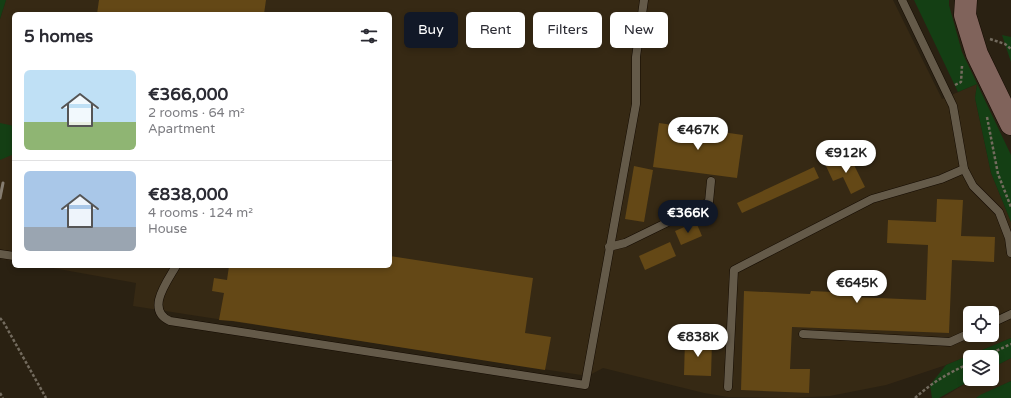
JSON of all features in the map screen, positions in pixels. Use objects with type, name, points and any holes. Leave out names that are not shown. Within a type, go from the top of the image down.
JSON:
[{"type":"main road","points":[[967,0],[984,38],[1006,99],[1011,124]]},
{"type":"main road","points":[[967,0],[965,15],[977,54],[1006,99]]},
{"type":"lane","points":[[175,268],[159,296],[158,306],[164,319],[170,322],[585,385],[636,104],[636,57],[644,0]]},
{"type":"lane","points":[[902,0],[953,106],[964,169],[973,186],[999,212],[1009,238],[1011,253]]},
{"type":"lane","points":[[728,387],[734,270],[872,200],[941,179],[964,169]]},
{"type":"lane","points":[[609,247],[625,243],[709,202],[711,181]]},
{"type":"lane","points":[[0,254],[12,256]]},
{"type":"lane","points":[[999,320],[1011,314]]},
{"type":"lane","points":[[803,334],[950,342],[963,336]]},
{"type":"path","points":[[984,38],[1005,44],[1011,49]]},
{"type":"path","points":[[961,82],[962,65]]},
{"type":"path","points":[[1006,99],[986,110],[986,117],[998,174],[1011,206]]},
{"type":"path","points":[[0,318],[46,398]]},
{"type":"path","points":[[998,350],[1011,344]]},
{"type":"path","points":[[916,398],[926,388],[942,377],[963,366]]},
{"type":"path","points":[[0,393],[3,398]]},
{"type":"shaded area","points":[[6,0],[893,0],[942,99],[977,84],[975,98],[991,173],[1011,222],[1011,338],[982,350],[963,350],[963,358],[886,385],[830,396],[789,398],[728,397],[704,393],[603,368],[588,376],[133,306],[136,283],[53,268],[392,268],[392,12],[12,12],[12,261],[0,259],[0,19]]},
{"type":"shaded area","points":[[1011,358],[1011,381],[976,398],[942,398],[963,385],[999,386],[999,364]]},
{"type":"green space","points":[[0,0],[6,0],[0,19]]},
{"type":"green space","points":[[914,0],[949,0],[949,5],[962,52],[1011,155],[1011,222],[991,173],[975,98],[977,84],[958,92]]},
{"type":"green space","points":[[1002,35],[1011,37],[1011,62]]},
{"type":"green space","points":[[0,123],[12,126],[12,155],[0,160]]},
{"type":"green space","points":[[1011,338],[1011,358],[999,364],[999,350],[982,350]]},
{"type":"green space","points":[[963,358],[963,385],[939,398],[932,398],[930,385],[946,365]]},
{"type":"green space","points":[[1011,381],[1011,398],[976,398],[980,395]]},
{"type":"building","points":[[99,0],[266,0],[264,12],[97,12]]},
{"type":"building","points":[[659,123],[743,135],[737,178],[653,167]]},
{"type":"building","points":[[849,155],[865,187],[851,194],[843,177],[833,181],[826,166]]},
{"type":"building","points":[[634,166],[653,170],[644,222],[625,219]]},
{"type":"building","points":[[814,167],[819,178],[742,213],[737,203]]},
{"type":"building","points":[[937,199],[963,200],[961,236],[995,237],[994,262],[952,260],[949,333],[792,327],[790,369],[810,369],[809,393],[741,390],[744,291],[810,294],[811,291],[854,293],[854,297],[926,300],[928,245],[887,243],[888,220],[936,222]]},
{"type":"building","points":[[696,222],[702,236],[681,245],[675,231]]},
{"type":"building","points":[[670,242],[676,256],[645,270],[639,256]]},
{"type":"building","points":[[392,256],[533,278],[525,333],[551,337],[545,370],[219,320],[224,293],[212,291],[214,278],[227,280],[229,268],[392,268]]},
{"type":"building","points":[[685,340],[712,341],[711,376],[684,375]]},
{"type":"railway","points":[[0,198],[3,183]]}]
